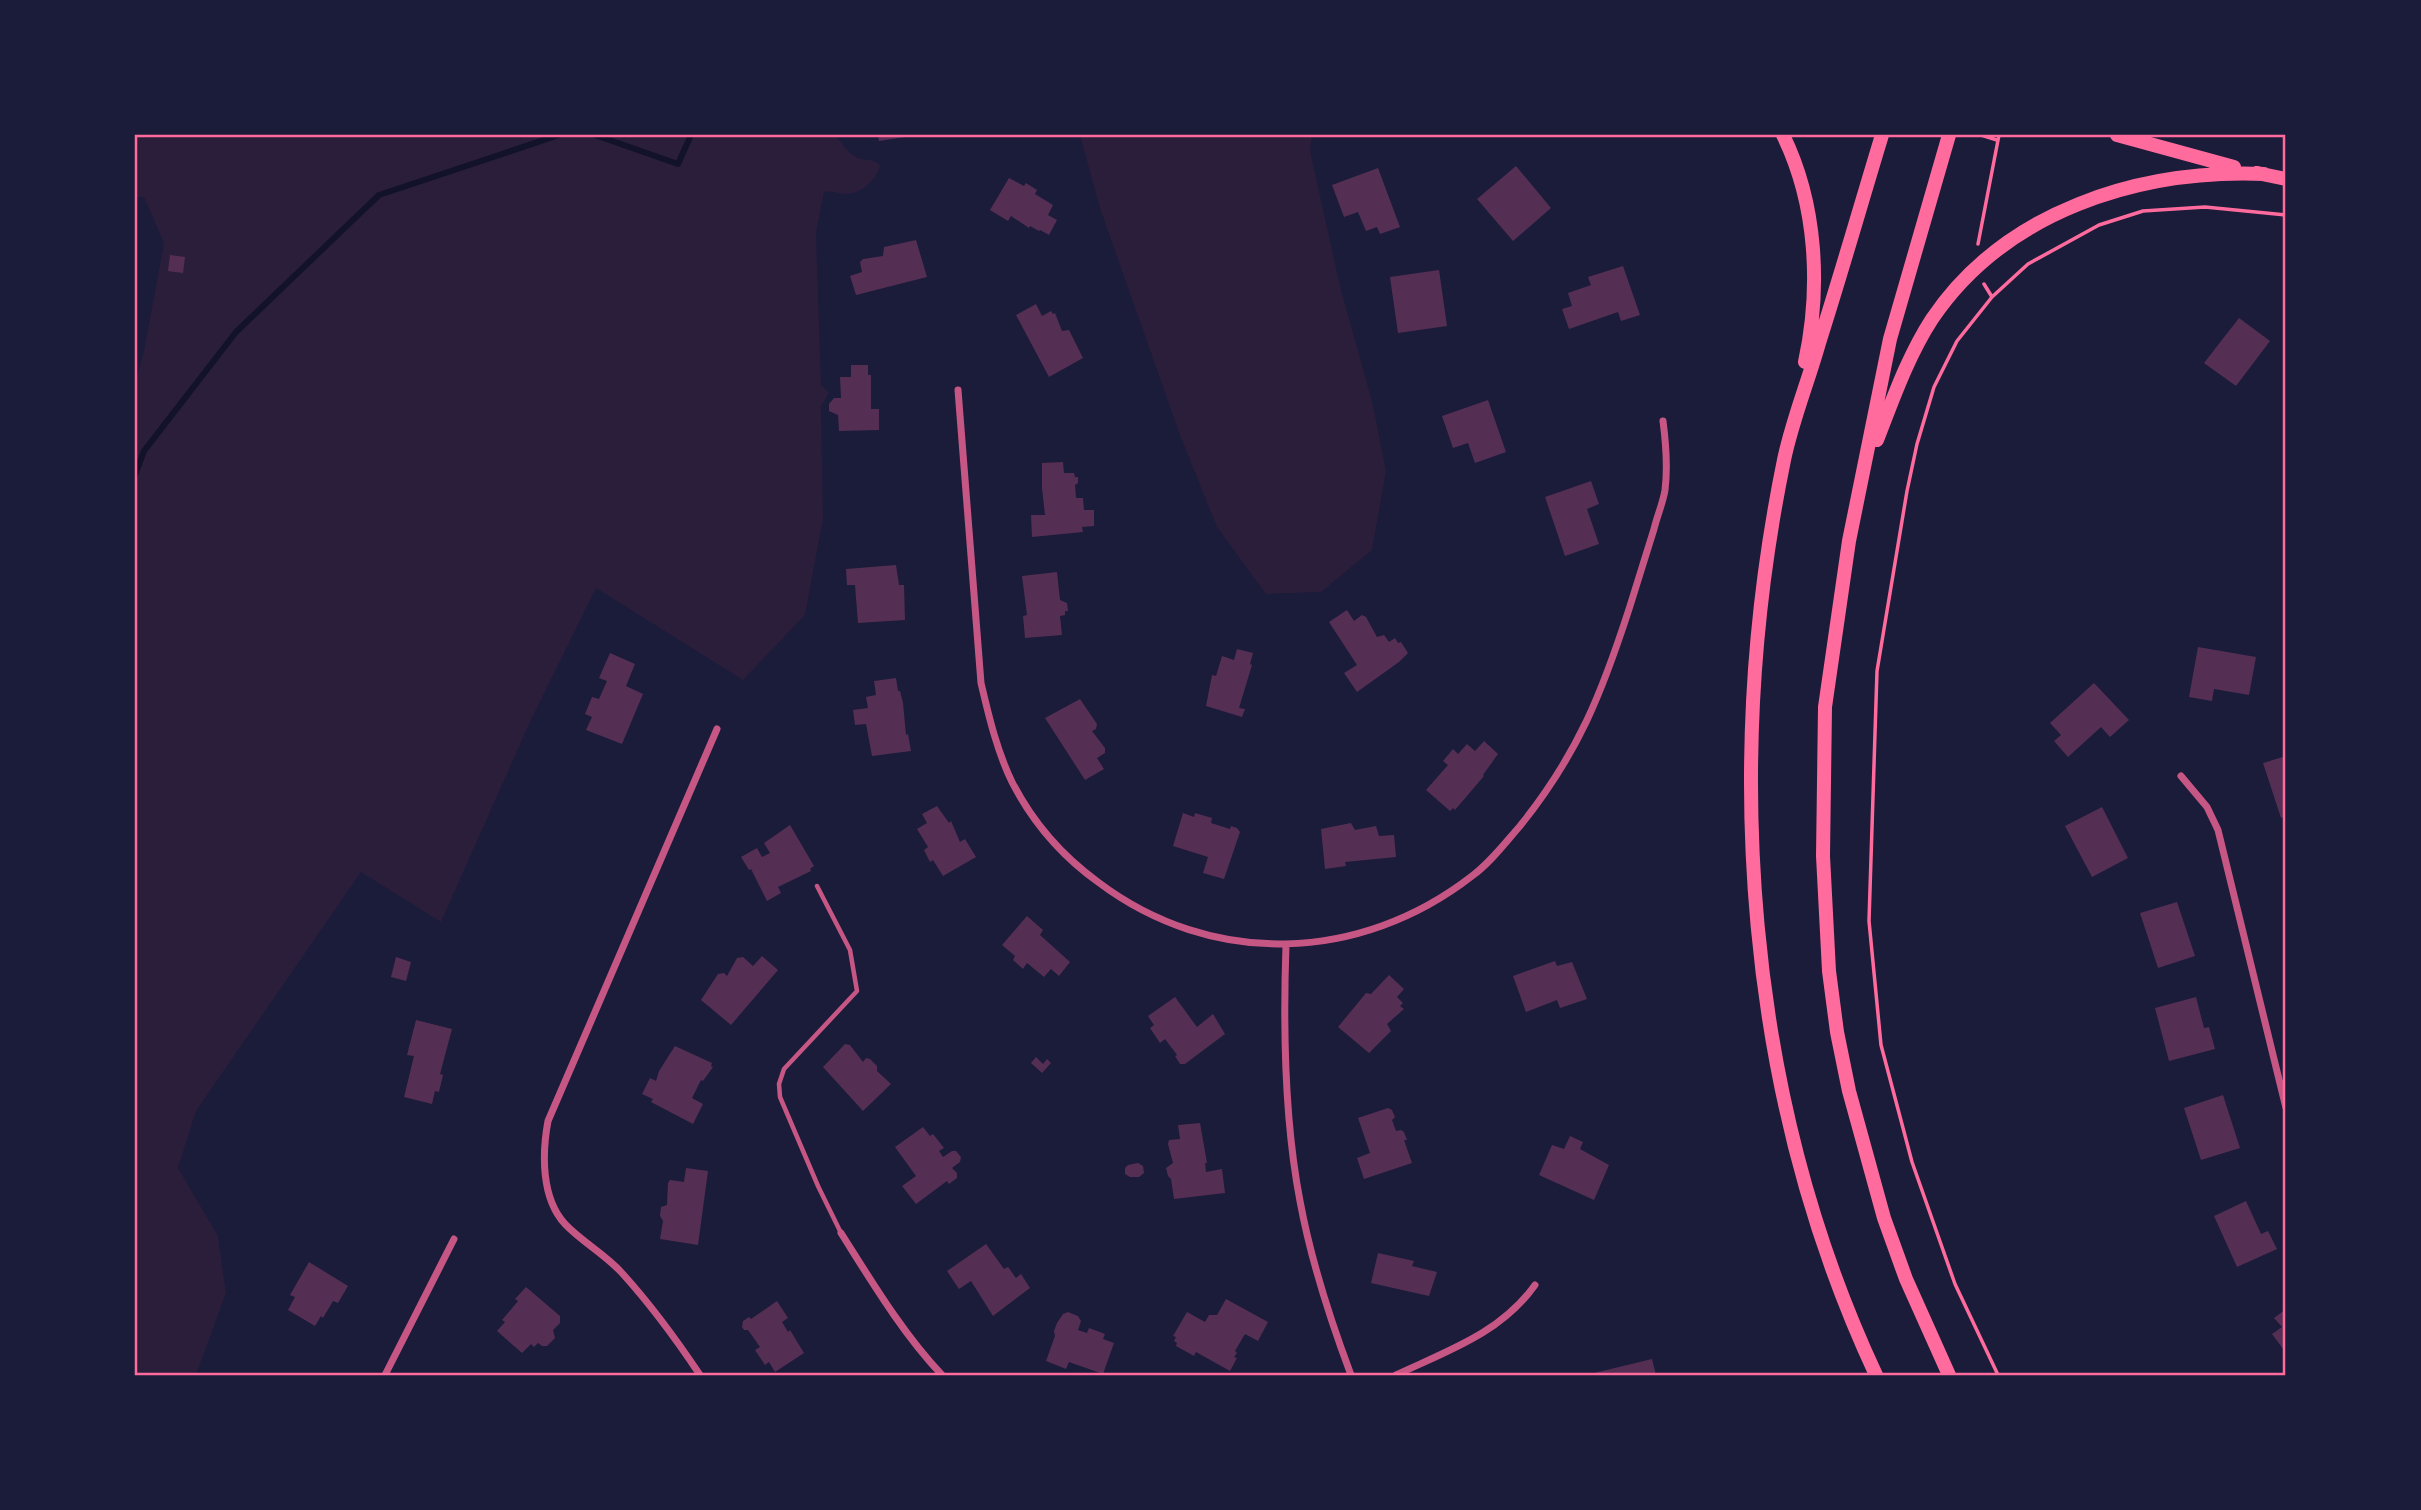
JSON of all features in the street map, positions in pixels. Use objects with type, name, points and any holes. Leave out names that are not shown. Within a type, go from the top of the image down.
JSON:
[{"type":"highway","points":[[1783,135],[1807,205],[1813,258],[1811,337],[1784,457],[1759,624],[1753,712],[1751,810],[1763,987],[1773,1052],[1809,1200],[1846,1311],[1876,1375]]},
{"type":"highway","points":[[1784,457],[1882,135]]},
{"type":"highway","points":[[1949,135],[1890,339],[1849,541],[1825,707],[1823,856],[1829,971],[1837,1032],[1864,1150],[1906,1279],[1949,1375]]},
{"type":"highway","points":[[2118,135],[2286,179]]},
{"type":"highway","points":[[1863,477],[1894,395],[1914,353],[1932,320],[1953,292],[1976,269],[2035,226],[2070,207],[2110,192],[2187,175],[2264,174]]},
{"type":"street","points":[[958,390],[981,683],[990,723],[1013,784],[1032,815],[1065,854],[1113,894],[1180,927],[1215,938],[1249,944],[1286,945],[1328,940],[1368,931],[1407,916],[1443,897],[1475,874],[1507,841],[1539,801],[1569,758],[1591,716],[1610,669],[1665,493],[1667,455],[1663,421]]},
{"type":"street","points":[[700,1375],[642,1295],[611,1261],[565,1224],[557,1212],[548,1188],[544,1163],[548,1121],[717,729]]},
{"type":"street","points":[[2180,776],[2207,807],[2218,830],[2286,1108]]},
{"type":"street","points":[[1286,945],[1284,984],[1290,1129],[1300,1200],[1333,1329],[1352,1375]]},
{"type":"street","points":[[841,1233],[929,1362],[942,1375]]},
{"type":"street","points":[[385,1375],[454,1239]]},
{"type":"street","points":[[1396,1375],[1486,1333],[1510,1315],[1535,1285]]},
{"type":"lane","points":[[817,886],[850,950],[857,991],[784,1069],[779,1084],[780,1097],[841,1233]]},
{"type":"path","points":[[1981,135],[1998,137],[1978,237],[1976,269],[1992,297]]},
{"type":"path","points":[[1998,1375],[1955,1284],[1912,1162],[1881,1045],[1869,921],[1877,671],[1907,491],[1934,387],[1957,341],[1992,297],[2028,264],[2099,225],[2143,211],[2204,207],[2286,215]]},
{"type":"shaded area","points":[[135,135],[838,135],[840,142],[853,155],[880,165],[873,180],[858,191],[847,194],[824,192],[816,233],[821,385],[829,393],[821,406],[823,519],[805,615],[743,680],[596,588],[530,722],[441,922],[361,872],[196,1111],[178,1168],[218,1236],[226,1293],[196,1375],[135,1375],[135,383],[144,351],[164,243],[144,197],[135,197]]},
{"type":"shaded area","points":[[1080,135],[1312,135],[1310,151],[1341,290],[1373,405],[1386,471],[1372,550],[1321,592],[1266,594],[1217,527],[1180,435],[1100,208]]},
{"type":"building","points":[[878,135],[912,135],[912,136],[879,141]]},
{"type":"building","points":[[1516,166],[1551,208],[1513,241],[1477,199]]},
{"type":"building","points":[[1378,168],[1400,227],[1380,234],[1377,227],[1366,231],[1358,212],[1344,217],[1332,185]]},
{"type":"building","points":[[1009,178],[1024,186],[1026,183],[1037,190],[1035,194],[1053,205],[1048,215],[1057,220],[1049,235],[1030,226],[1029,228],[1011,216],[1008,221],[990,210]]},
{"type":"building","points":[[916,240],[927,277],[856,295],[850,276],[862,272],[860,262],[863,259],[883,256],[884,247]]},
{"type":"building","points":[[170,255],[185,257],[183,273],[168,271]]},
{"type":"building","points":[[1623,266],[1640,315],[1621,321],[1618,312],[1569,329],[1562,309],[1572,306],[1568,293],[1591,285],[1588,277]]},
{"type":"building","points":[[1439,270],[1447,326],[1398,333],[1390,277]]},
{"type":"building","points":[[1036,304],[1042,316],[1051,311],[1055,313],[1062,331],[1069,330],[1083,358],[1049,377],[1016,315]]},
{"type":"building","points":[[2239,318],[2270,341],[2236,386],[2204,363]]},
{"type":"building","points":[[851,365],[868,365],[868,375],[871,375],[871,409],[879,409],[879,430],[839,431],[838,415],[829,411],[829,404],[834,398],[841,398],[840,377],[851,377]]},
{"type":"building","points":[[1488,400],[1506,452],[1475,463],[1468,443],[1453,448],[1442,416]]},
{"type":"building","points":[[1063,462],[1064,473],[1074,473],[1075,477],[1078,477],[1078,483],[1075,485],[1076,498],[1083,498],[1084,510],[1094,510],[1094,526],[1082,527],[1083,532],[1032,537],[1031,515],[1045,515],[1042,463]]},
{"type":"building","points":[[1591,481],[1599,504],[1587,509],[1599,544],[1565,556],[1545,497]]},
{"type":"building","points":[[896,565],[899,585],[904,585],[905,620],[858,623],[855,585],[847,585],[846,569]]},
{"type":"building","points":[[1057,572],[1060,600],[1067,603],[1068,611],[1060,616],[1062,635],[1025,638],[1023,616],[1027,615],[1022,576]]},
{"type":"building","points":[[1347,610],[1354,621],[1362,615],[1366,617],[1377,637],[1384,635],[1389,642],[1395,638],[1408,653],[1357,692],[1344,673],[1357,665],[1329,622]]},
{"type":"building","points":[[2198,647],[2256,657],[2249,695],[2214,689],[2212,701],[2189,697]]},
{"type":"building","points":[[1237,649],[1253,653],[1239,708],[1245,709],[1242,717],[1206,706],[1212,675],[1216,676],[1222,656],[1234,660]]},
{"type":"building","points":[[610,653],[635,664],[626,686],[643,694],[622,744],[586,730],[592,717],[585,714],[592,697],[599,699],[607,681],[599,678]]},
{"type":"building","points":[[896,678],[911,751],[872,756],[866,724],[855,725],[853,710],[868,708],[866,697],[876,695],[874,681]]},
{"type":"building","points":[[2094,683],[2129,720],[2110,737],[2101,727],[2068,757],[2054,741],[2061,735],[2050,723]]},
{"type":"building","points":[[1080,699],[1097,724],[1092,731],[1105,748],[1105,753],[1097,758],[1104,769],[1085,780],[1045,718]]},
{"type":"building","points":[[1484,741],[1498,754],[1484,776],[1455,810],[1453,808],[1450,811],[1426,790],[1448,765],[1443,761],[1453,749],[1458,754],[1467,744],[1475,751]]},
{"type":"building","points":[[2286,756],[2286,816],[2281,818],[2263,763]]},
{"type":"building","points":[[937,806],[949,823],[951,821],[960,842],[965,839],[976,857],[943,876],[933,860],[930,862],[924,850],[928,847],[917,829],[927,823],[922,814]]},
{"type":"building","points":[[2102,807],[2128,858],[2092,877],[2065,826]]},
{"type":"building","points":[[1183,813],[1212,818],[1211,823],[1230,829],[1231,826],[1240,832],[1224,879],[1203,873],[1208,857],[1173,846]]},
{"type":"building","points":[[1351,823],[1355,830],[1376,826],[1379,836],[1394,835],[1396,857],[1345,862],[1346,866],[1325,869],[1321,829]]},
{"type":"building","points":[[790,825],[814,866],[811,871],[778,887],[781,893],[767,901],[751,869],[749,870],[741,857],[757,848],[762,857],[770,853],[764,843]]},
{"type":"building","points":[[2177,902],[2195,956],[2158,968],[2140,913]]},
{"type":"building","points":[[1027,916],[1043,930],[1040,935],[1070,962],[1059,976],[1051,969],[1044,977],[1027,963],[1023,969],[1013,960],[1015,956],[1002,945]]},
{"type":"building","points":[[762,956],[778,970],[731,1025],[701,1000],[718,974],[724,973],[727,976],[737,958],[743,957],[753,966]]},
{"type":"building","points":[[396,957],[411,962],[406,981],[391,977]]},
{"type":"building","points":[[1555,961],[1557,966],[1572,962],[1587,999],[1560,1008],[1557,1000],[1526,1012],[1513,976]]},
{"type":"building","points":[[1389,975],[1404,989],[1397,997],[1403,1003],[1400,1006],[1404,1009],[1387,1024],[1391,1031],[1369,1053],[1338,1027],[1366,993],[1371,994]]},
{"type":"building","points":[[1175,997],[1197,1027],[1213,1014],[1225,1034],[1185,1064],[1180,1064],[1165,1039],[1160,1043],[1150,1028],[1154,1025],[1148,1016]]},
{"type":"building","points":[[2196,997],[2204,1028],[2209,1027],[2215,1049],[2169,1061],[2155,1008]]},
{"type":"building","points":[[416,1020],[452,1029],[440,1074],[443,1075],[439,1092],[435,1091],[432,1104],[404,1097],[414,1056],[407,1055]]},
{"type":"building","points":[[845,1044],[850,1045],[863,1062],[866,1058],[870,1059],[877,1066],[877,1071],[891,1084],[863,1111],[823,1067]]},
{"type":"building","points":[[675,1046],[712,1063],[713,1067],[703,1081],[701,1080],[692,1098],[703,1104],[693,1124],[651,1102],[653,1099],[642,1094],[650,1078],[656,1081],[659,1071]]},
{"type":"building","points":[[1036,1057],[1043,1064],[1047,1059],[1051,1063],[1042,1073],[1031,1063]]},
{"type":"building","points":[[2223,1095],[2240,1148],[2201,1160],[2184,1108]]},
{"type":"building","points":[[1388,1108],[1395,1117],[1392,1120],[1396,1131],[1404,1132],[1412,1163],[1364,1179],[1357,1158],[1370,1153],[1358,1118]]},
{"type":"building","points":[[1200,1123],[1206,1172],[1222,1169],[1225,1193],[1174,1199],[1166,1168],[1173,1163],[1169,1140],[1180,1139],[1178,1125]]},
{"type":"building","points":[[923,1127],[930,1136],[933,1134],[944,1148],[939,1151],[943,1157],[956,1151],[961,1157],[960,1162],[952,1168],[957,1173],[957,1178],[949,1184],[947,1181],[916,1204],[902,1186],[916,1176],[895,1147]]},
{"type":"building","points":[[1570,1136],[1583,1142],[1580,1149],[1609,1165],[1594,1200],[1539,1175],[1552,1145],[1564,1149]]},
{"type":"building","points":[[1138,1163],[1143,1166],[1144,1173],[1139,1177],[1125,1174],[1128,1165]]},
{"type":"building","points":[[686,1168],[708,1171],[698,1245],[660,1239],[663,1221],[660,1216],[661,1207],[667,1205],[668,1183],[670,1180],[684,1182]]},
{"type":"building","points":[[2246,1201],[2261,1234],[2268,1231],[2277,1249],[2237,1267],[2214,1216]]},
{"type":"building","points":[[986,1244],[1004,1269],[1008,1267],[1016,1278],[1021,1274],[1030,1288],[993,1316],[971,1281],[959,1289],[947,1271]]},
{"type":"building","points":[[1378,1253],[1414,1261],[1412,1266],[1437,1272],[1429,1296],[1371,1283]]},
{"type":"building","points":[[309,1262],[348,1286],[338,1303],[333,1301],[315,1326],[288,1310],[295,1297],[290,1295]]},
{"type":"building","points":[[526,1287],[560,1316],[560,1323],[553,1330],[555,1338],[547,1346],[538,1343],[534,1347],[531,1344],[522,1353],[497,1331],[505,1322],[502,1320],[518,1301],[515,1299]]},
{"type":"building","points":[[1226,1299],[1268,1322],[1258,1341],[1245,1334],[1235,1351],[1237,1353],[1234,1357],[1237,1358],[1230,1371],[1196,1352],[1194,1356],[1176,1346],[1176,1337],[1173,1336],[1187,1312],[1205,1322],[1209,1315],[1217,1315]]},
{"type":"building","points":[[777,1301],[788,1318],[782,1322],[804,1353],[775,1372],[769,1362],[765,1365],[755,1350],[760,1347],[748,1330],[742,1327],[743,1321],[749,1317],[751,1319]]},
{"type":"building","points":[[2286,1309],[2286,1353],[2272,1334],[2282,1327],[2274,1318]]},
{"type":"building","points":[[1068,1312],[1078,1316],[1081,1321],[1078,1330],[1087,1333],[1089,1328],[1105,1334],[1103,1339],[1114,1343],[1103,1374],[1069,1362],[1066,1369],[1046,1361],[1057,1323],[1063,1314]]},
{"type":"building","points":[[1652,1359],[1656,1375],[1590,1375],[1590,1374]]},
{"type":"waterway","points":[[135,475],[144,451],[236,332],[379,195],[559,135]]},
{"type":"waterway","points":[[595,135],[678,164],[691,135]]}]
